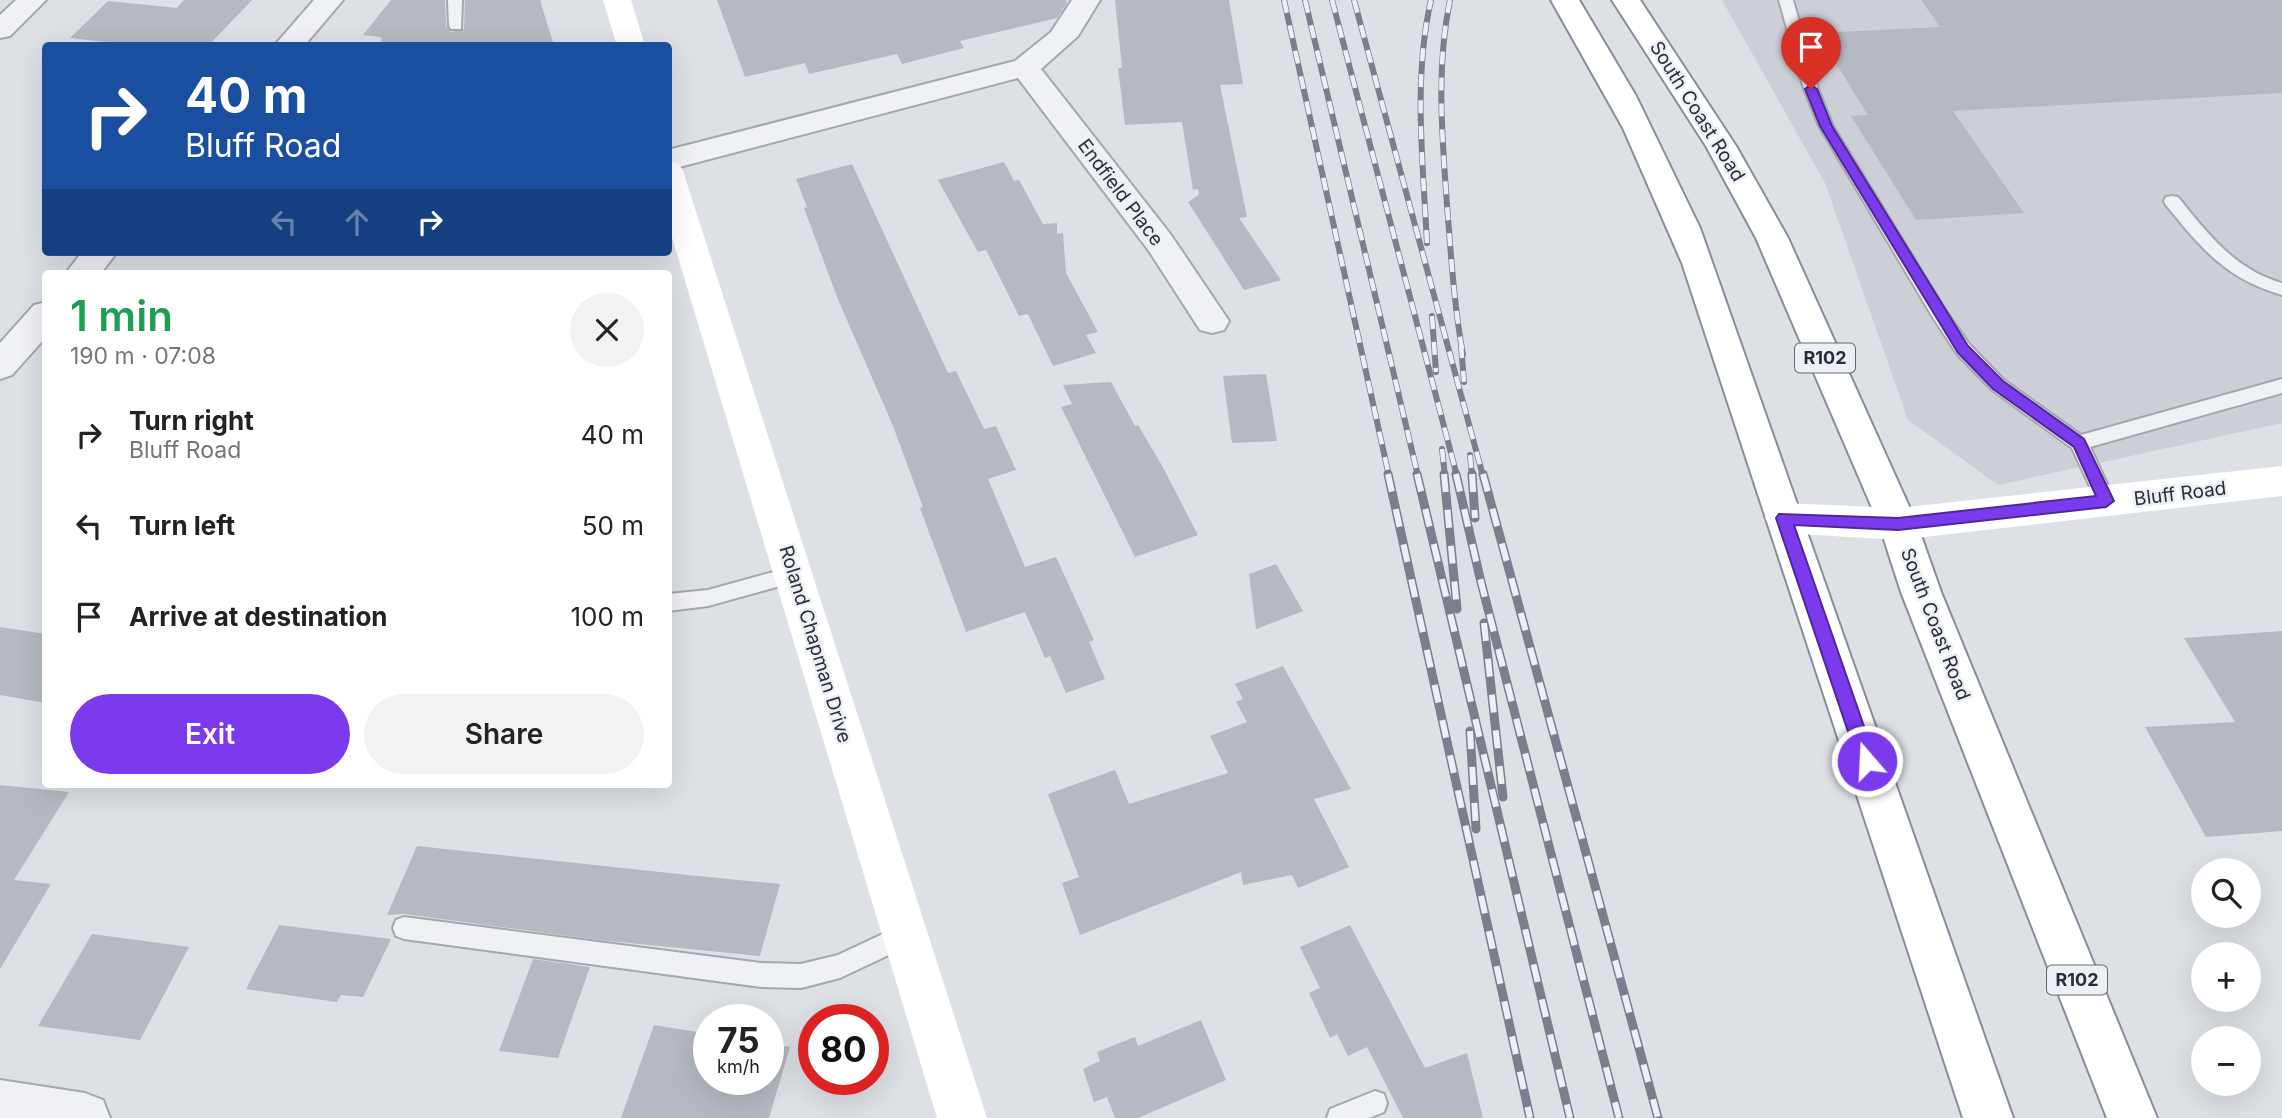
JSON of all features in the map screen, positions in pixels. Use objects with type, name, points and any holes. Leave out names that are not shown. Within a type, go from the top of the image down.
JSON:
[{"type":"main road","points":[[617,0],[630,42]]},
{"type":"main road","points":[[1565,0],[1618,88],[1671,193],[1698,263],[1988,1118]]},
{"type":"main road","name":"South Coast Road","points":[[1626,0],[1694,100],[1750,194],[1772,238],[1898,524],[1926,605],[2132,1118]]},
{"type":"main road","name":"Roland Chapman Drive","points":[[672,184],[962,1118]]},
{"type":"main road","name":"Bluff Road","points":[[1784,518],[1898,524],[2282,481]]},
{"type":"street","points":[[0,30],[32,0]]},
{"type":"street","points":[[292,42],[329,0]]},
{"type":"street","points":[[672,159],[1025,67],[1053,49],[1071,28],[1086,0]]},
{"type":"street","name":"Endfield Place","points":[[1025,67],[1160,243],[1212,321]]},
{"type":"street","points":[[85,270],[97,256]]},
{"type":"street","points":[[4,356],[42,318]]},
{"type":"street","points":[[0,1105],[85,1118]]},
{"type":"lane","points":[[456,0],[456,26]]},
{"type":"lane","points":[[1786,0],[1811,89],[1826,126],[1963,349],[1998,385],[2079,443],[2106,501]]},
{"type":"lane","points":[[2172,201],[2227,263],[2257,284],[2282,289]]},
{"type":"lane","points":[[2079,443],[2282,386]]},
{"type":"lane","points":[[672,602],[708,598],[795,574]]},
{"type":"lane","points":[[404,928],[761,975],[801,976],[841,966],[906,935]]},
{"type":"lane","points":[[1339,1118],[1375,1104]]},
{"type":"shaded area","points":[[1722,0],[2282,0],[2282,423],[1998,485],[1908,420],[1825,183]]},
{"type":"building","points":[[184,0],[252,0],[212,42],[106,42],[70,38],[108,1],[177,8]]},
{"type":"building","points":[[391,0],[445,0],[446,26],[451,32],[464,29],[465,0],[540,0],[553,42],[382,42],[381,37],[363,35]]},
{"type":"building","points":[[717,0],[1066,0],[1067,3],[1057,18],[960,41],[964,48],[902,64],[897,54],[809,74],[805,63],[745,77]]},
{"type":"building","points":[[1115,0],[1229,0],[1243,84],[1220,85],[1247,217],[1239,218],[1281,280],[1244,290],[1188,202],[1199,195],[1198,189],[1193,190],[1182,122],[1125,125],[1118,68],[1122,68]]},
{"type":"building","points":[[1921,0],[2282,0],[2282,93],[1953,111],[2024,213],[1916,220],[1851,116],[1868,115],[1817,33],[1940,27]]},
{"type":"building","points":[[1004,162],[1014,181],[1019,180],[1043,224],[1057,223],[1057,234],[1063,233],[1066,273],[1098,332],[1086,335],[1096,353],[1053,366],[1028,314],[1019,316],[986,250],[978,252],[938,180]]},
{"type":"building","points":[[852,164],[948,373],[956,371],[984,429],[996,426],[1016,470],[988,479],[1025,567],[1056,557],[1094,640],[1089,642],[1105,679],[1066,693],[1050,656],[1045,658],[1025,612],[966,632],[893,426],[837,297],[796,179]]},
{"type":"building","points":[[1266,374],[1277,441],[1232,443],[1223,376]]},
{"type":"building","points":[[1111,382],[1135,426],[1138,425],[1160,462],[1198,535],[1135,557],[1061,407],[1072,404],[1063,385]]},
{"type":"building","points":[[1276,564],[1303,611],[1256,629],[1249,574]]},
{"type":"building","points":[[0,627],[42,633],[42,702],[0,695]]},
{"type":"building","points":[[2282,631],[2282,831],[2206,837],[2145,727],[2235,722],[2184,638]]},
{"type":"building","points":[[1283,666],[1351,789],[1314,799],[1349,867],[1298,888],[1292,875],[1243,885],[1241,872],[1080,935],[1062,883],[1079,877],[1048,794],[1115,770],[1129,804],[1228,773],[1210,736],[1247,722],[1236,702],[1243,699],[1235,684]]},
{"type":"building","points":[[0,785],[69,792],[14,880],[51,884],[0,969]]},
{"type":"building","points":[[417,846],[780,884],[760,956],[599,940],[404,914],[387,915]]},
{"type":"building","points":[[279,925],[391,939],[363,997],[341,995],[337,1002],[246,989]]},
{"type":"building","points":[[1350,925],[1425,1068],[1467,1053],[1483,1118],[1403,1118],[1367,1047],[1348,1056],[1337,1034],[1330,1038],[1309,993],[1320,988],[1300,947]]},
{"type":"building","points":[[92,934],[189,947],[140,1040],[38,1026]]},
{"type":"building","points":[[533,959],[590,967],[558,1058],[499,1051]]},
{"type":"building","points":[[1201,1020],[1226,1080],[1138,1118],[1115,1118],[1107,1097],[1094,1102],[1083,1069],[1100,1061],[1097,1052],[1135,1037],[1138,1046]]},
{"type":"building","points":[[654,1025],[693,1031],[693,1095],[776,1095],[769,1118],[621,1118]]},
{"type":"building","points":[[784,1046],[790,1047],[784,1067]]},
{"type":"railway","points":[[1284,0],[1389,476]]},
{"type":"railway","points":[[1305,0],[1418,476]]},
{"type":"railway","points":[[1332,0],[1457,476]]},
{"type":"railway","points":[[1354,0],[1483,476]]},
{"type":"railway","points":[[1427,243],[1421,90],[1425,30],[1431,0]]},
{"type":"railway","points":[[1450,0],[1443,51],[1442,127],[1453,280],[1463,355]]},
{"type":"railway","points":[[1432,316],[1436,372]]},
{"type":"railway","points":[[1461,345],[1464,382]]},
{"type":"railway","points":[[1442,449],[1445,476]]},
{"type":"railway","points":[[1470,455],[1472,476]]},
{"type":"railway","points":[[1388,474],[1530,1118]]},
{"type":"railway","points":[[1417,474],[1570,1118]]},
{"type":"railway","points":[[1444,474],[1457,609]]},
{"type":"railway","points":[[1456,474],[1480,578],[1619,1118]]},
{"type":"railway","points":[[1472,474],[1475,518]]},
{"type":"railway","points":[[1483,474],[1658,1118]]},
{"type":"railway","points":[[1484,623],[1503,797]]},
{"type":"railway","points":[[1470,731],[1476,829]]},
{"type":"route","points":[[1811,89],[1826,126],[1963,349],[1998,385],[2079,443],[2106,501],[1898,524],[1784,518],[1867,761]]}]
